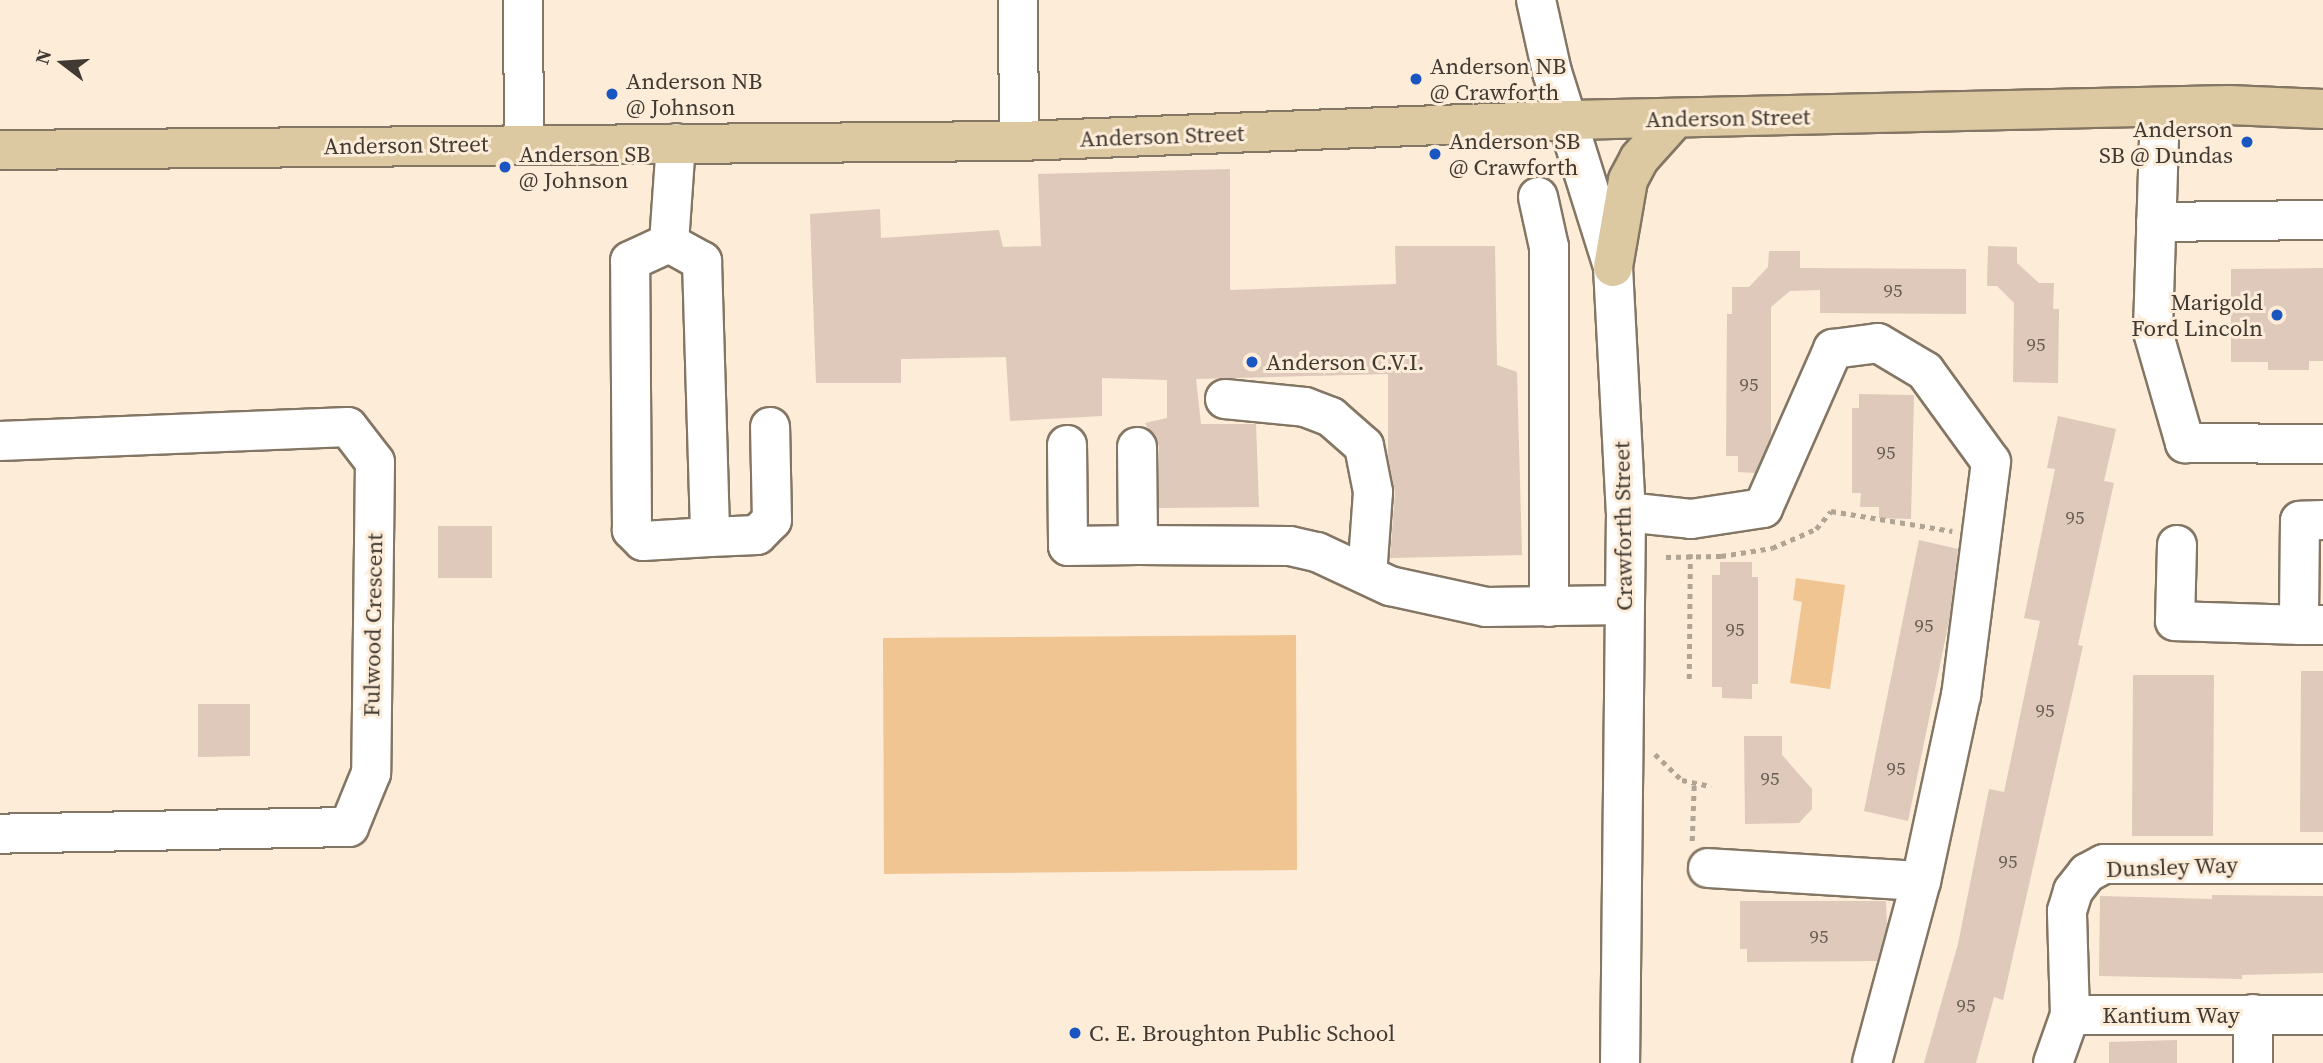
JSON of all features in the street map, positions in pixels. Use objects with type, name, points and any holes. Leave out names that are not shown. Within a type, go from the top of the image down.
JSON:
[{"type":"main road","name":"Anderson Street","points":[[0,150],[1020,141],[1571,120],[1674,120],[2160,107],[2323,109]]},
{"type":"main road","points":[[1613,267],[1628,180],[1639,159],[1674,120]]},
{"type":"street","points":[[523,0],[524,144]]},
{"type":"street","points":[[1018,0],[1020,141]]},
{"type":"street","name":"Crawforth Street","points":[[1536,0],[1552,72],[1571,120],[1613,267],[1626,512],[1620,1063]]},
{"type":"street","points":[[2160,107],[2153,331],[2185,443],[2323,444]]},
{"type":"street","points":[[669,243],[676,143]]},
{"type":"street","points":[[1538,197],[1549,247],[1549,607]]},
{"type":"street","points":[[2156,222],[2323,220]]},
{"type":"street","points":[[669,243],[630,261],[632,530],[643,541],[757,535],[772,520],[770,427]]},
{"type":"street","points":[[669,243],[702,261],[710,537]]},
{"type":"street","points":[[1626,512],[1691,519],[1763,508],[1833,349],[1878,342],[1925,371],[1991,462],[1961,695],[1921,881],[1872,1063]]},
{"type":"street","points":[[1225,399],[1305,407],[1331,417],[1364,446],[1373,492],[1367,575]]},
{"type":"street","name":"Fulwood Crescent","points":[[0,441],[348,427],[375,462],[371,774],[349,827],[0,834]]},
{"type":"street","points":[[1067,445],[1068,546],[1290,546],[1317,552],[1390,586],[1458,604],[1549,607],[1624,605]]},
{"type":"street","points":[[1137,447],[1138,545]]},
{"type":"street","points":[[2177,545],[2175,621],[2311,625],[2300,521],[2323,520]]},
{"type":"street","name":"Dunsley Way","points":[[2070,1015],[2067,911],[2073,891],[2087,873],[2104,864],[2323,864]]},
{"type":"street","points":[[1708,867],[1921,881]]},
{"type":"street","points":[[2253,1014],[2253,1063]]},
{"type":"street","name":"Kantium Way","points":[[2053,1063],[2070,1015],[2323,1015]]},
{"type":"path","points":[[1666,557],[1772,548],[1816,529],[1831,511],[1981,536]]},
{"type":"path","points":[[1689,679],[1691,519]]},
{"type":"path","points":[[1623,730],[1682,780],[1711,786]]},
{"type":"shaded area","points":[[1796,578],[1845,585],[1830,689],[1790,683],[1802,602],[1793,600]]},
{"type":"shaded area","points":[[1296,635],[1297,870],[884,874],[883,638]]},
{"type":"building","name":"Anderson C.V.I.","points":[[1230,169],[1230,290],[1396,284],[1395,246],[1495,246],[1497,365],[1517,372],[1522,555],[1390,558],[1395,493],[1388,456],[1388,374],[1196,379],[1201,424],[1256,424],[1259,507],[1159,508],[1159,446],[1145,423],[1167,418],[1167,380],[1102,378],[1102,416],[1010,421],[1006,357],[901,359],[901,383],[816,383],[810,214],[880,209],[881,238],[999,230],[1003,247],[1041,246],[1038,174]]},
{"type":"building","points":[[1988,246],[2017,247],[2017,263],[2039,283],[2054,283],[2053,309],[2059,309],[2058,383],[2013,382],[2014,303],[1997,286],[1987,286]]},
{"type":"building","points":[[1769,251],[1800,251],[1800,268],[1966,269],[1966,314],[1820,313],[1820,290],[1790,291],[1771,307],[1771,436],[1755,473],[1738,472],[1738,456],[1726,456],[1727,314],[1732,314],[1732,287],[1749,287],[1768,267]]},
{"type":"building","name":"Marigold Ford Lincoln","points":[[2323,268],[2323,361],[2309,361],[2309,370],[2268,370],[2268,362],[2231,362],[2231,269]]},
{"type":"building","points":[[1859,394],[1914,395],[1911,519],[1879,518],[1879,507],[1860,507],[1861,493],[1852,493],[1852,408],[1859,408]]},
{"type":"building","points":[[2058,416],[2116,429],[2104,481],[2114,483],[2078,645],[2083,646],[2003,1000],[1994,997],[1976,1063],[1924,1063],[1958,944],[1989,789],[2004,792],[2040,621],[2024,618],[2055,469],[2047,468]]},
{"type":"building","points":[[438,526],[492,526],[492,578],[438,578]]},
{"type":"building","points":[[1919,540],[1958,549],[1949,621],[1908,821],[1864,811]]},
{"type":"building","points":[[1720,562],[1752,562],[1752,577],[1758,577],[1758,684],[1752,684],[1752,699],[1722,698],[1722,687],[1712,687],[1712,575],[1720,575]]},
{"type":"building","points":[[2301,671],[2323,671],[2323,832],[2300,832]]},
{"type":"building","points":[[2133,675],[2214,675],[2213,836],[2132,836]]},
{"type":"building","points":[[198,704],[250,704],[250,756],[198,757]]},
{"type":"building","points":[[1744,736],[1782,736],[1782,755],[1812,789],[1812,809],[1799,823],[1745,824]]},
{"type":"building","points":[[2212,895],[2323,896],[2323,973],[2242,975],[2242,979],[2099,976],[2100,896],[2212,899]]},
{"type":"building","points":[[1740,901],[1886,901],[1887,925],[1877,961],[1747,962],[1747,949],[1740,949]]},
{"type":"building","points":[[2177,1040],[2177,1063],[2109,1063],[2109,1042]]},
{"type":"place","name":"Anderson NB @ Crawforth","points":[[1416,79]]},
{"type":"place","name":"Anderson NB @ Johnson","points":[[612,94]]},
{"type":"place","name":"Anderson SB @ Dundas","points":[[2247,142]]},
{"type":"place","name":"Anderson SB @ Crawforth","points":[[1435,154]]},
{"type":"place","name":"Anderson SB @ Johnson","points":[[505,167]]},
{"type":"place","name":"Marigold Ford Lincoln","points":[[2277,315]]},
{"type":"place","name":"Anderson C.V.I.","points":[[1252,362]]},
{"type":"place","name":"C. E. Broughton Public School","points":[[1075,1033]]}]
